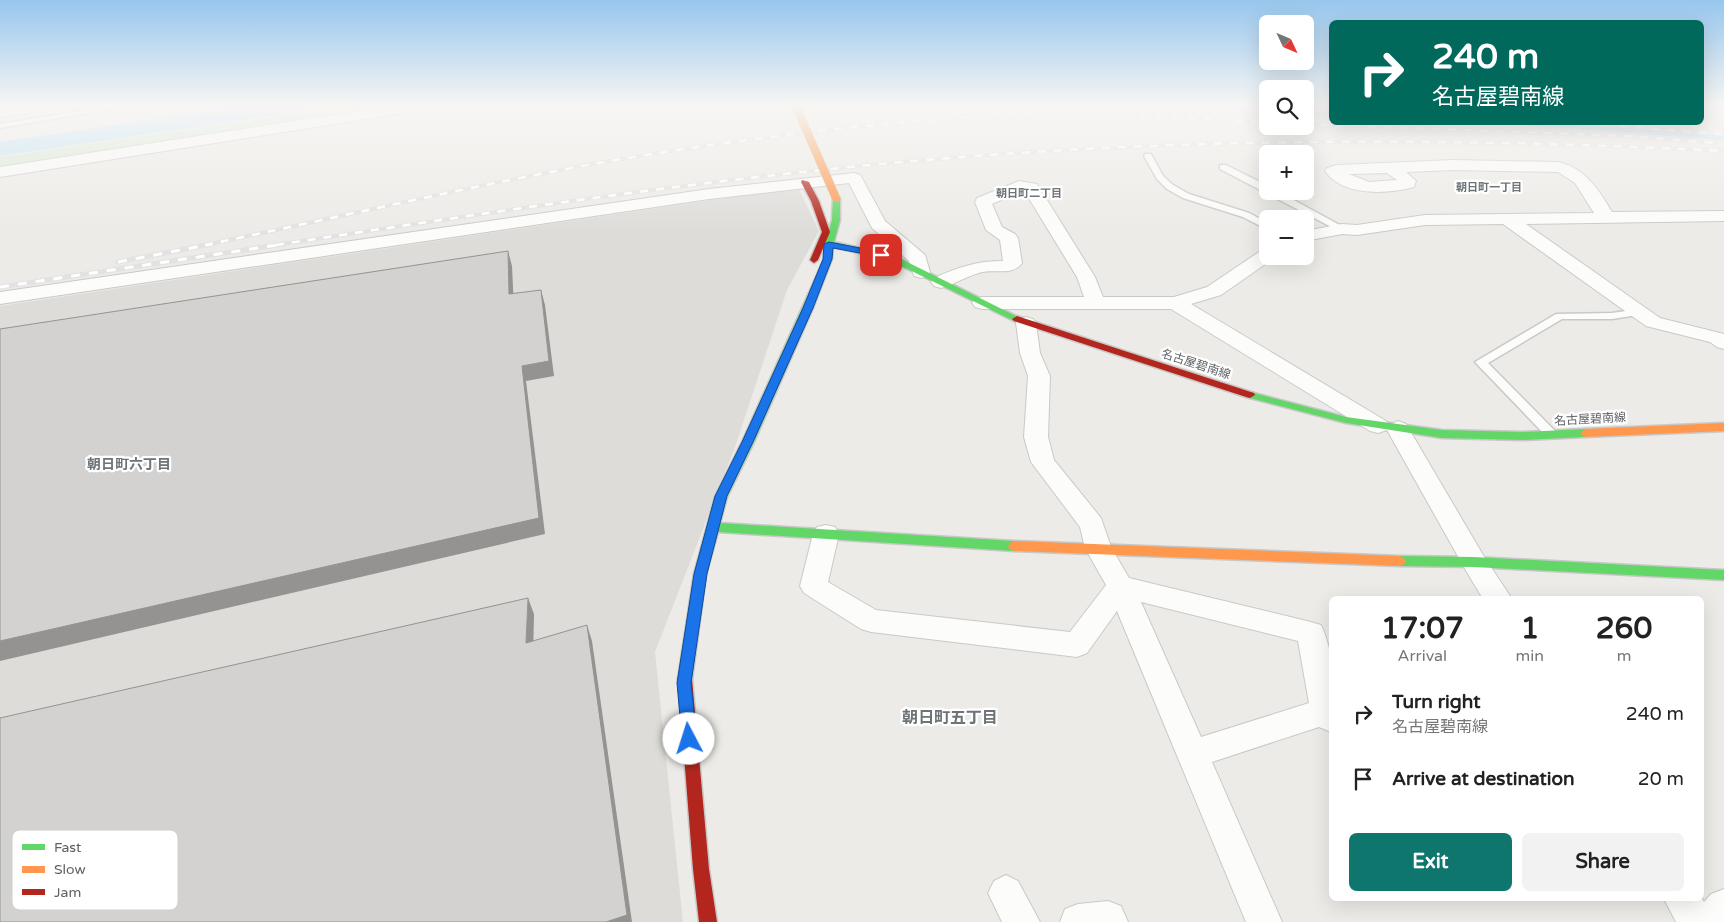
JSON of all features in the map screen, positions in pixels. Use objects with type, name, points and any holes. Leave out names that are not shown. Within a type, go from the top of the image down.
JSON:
[{"type":"street","points":[[0,172],[164,147]]},
{"type":"street","points":[[708,922],[700,869],[684,683],[700,574],[721,496],[748,442],[828,259],[829,244],[836,220],[836,198],[814,147]]},
{"type":"street","points":[[1391,168],[1453,165],[1564,168],[1568,169],[1593,193],[1606,218]]},
{"type":"street","points":[[0,298],[699,195],[854,178],[878,224],[918,259],[922,272]]},
{"type":"street","points":[[804,182],[815,201],[826,232],[806,287],[808,308]]},
{"type":"street","points":[[941,282],[958,274],[986,266],[1004,266],[1013,263],[1009,238],[995,230],[983,202],[1023,186],[1031,188],[1086,276],[1096,304]]},
{"type":"street","points":[[1314,234],[1342,229],[1357,230],[1425,220],[1724,216]]},
{"type":"street","points":[[1506,218],[1653,322],[1717,338],[1724,344]]},
{"type":"street","name":"名古屋碧南線","points":[[829,244],[892,258],[982,304],[1026,323],[1249,395],[1346,420],[1442,434],[1522,436],[1724,427]]},
{"type":"street","points":[[982,304],[1175,303],[1214,291],[1259,260]]},
{"type":"street","points":[[1175,303],[1388,427],[1496,596]]},
{"type":"street","points":[[1026,323],[1030,353],[1040,376],[1036,437],[1043,462],[1092,526],[1098,548],[1120,586],[1194,754],[1264,922]]},
{"type":"street","points":[[714,527],[995,546],[1098,548],[1350,560],[1474,562],[1724,575]]},
{"type":"street","points":[[826,534],[814,586],[870,621],[1077,646],[1120,586]]},
{"type":"street","points":[[1120,586],[1311,633],[1329,709]]},
{"type":"street","points":[[1194,754],[1329,713]]},
{"type":"street","points":[[1683,901],[1696,922]]},
{"type":"street","points":[[1711,922],[1724,907]]},
{"type":"street","points":[[1078,922],[1108,919],[1110,922]]},
{"type":"lane","points":[[1148,156],[1160,177],[1170,187],[1186,196],[1246,215],[1259,222]]},
{"type":"lane","points":[[1223,167],[1259,186]]},
{"type":"lane","points":[[1286,200],[1342,229]]},
{"type":"lane","points":[[1552,435],[1481,362],[1560,316],[1612,316],[1640,312]]},
{"type":"shaded area","points":[[798,187],[819,231],[787,290],[735,447],[655,652],[683,922],[0,922],[0,306]]},
{"type":"green space","points":[[68,147],[141,147],[0,169],[0,157]]},
{"type":"building","points":[[508,251],[509,294],[541,290],[549,361],[522,366],[539,518],[0,641],[0,329]]},
{"type":"building","points":[[528,598],[526,643],[587,625],[627,915],[606,922],[0,922],[0,718]]},
{"type":"waterway","points":[[0,149],[13,147]]},
{"type":"railway","points":[[205,245],[554,171],[698,147]]},
{"type":"railway","points":[[276,245],[528,207],[781,174],[950,158],[1124,147]]},
{"type":"railway","points":[[1628,147],[1724,151]]},
{"type":"railway","points":[[118,262],[212,244]]},
{"type":"railway","points":[[0,287],[284,244]]},
{"type":"traffic: fast","points":[[836,198],[836,220],[829,244],[892,258],[1017,319]]},
{"type":"traffic: fast","points":[[685,679],[700,574],[721,497],[748,442],[808,308],[828,259],[829,244]]},
{"type":"traffic: fast","points":[[1250,395],[1346,420],[1442,434],[1522,436],[1585,433]]},
{"type":"traffic: fast","points":[[713,527],[1014,546]]},
{"type":"traffic: fast","points":[[1400,561],[1474,562],[1724,575]]},
{"type":"traffic: slow","points":[[814,147],[836,198]]},
{"type":"traffic: slow","points":[[1585,433],[1724,427]]},
{"type":"traffic: slow","points":[[1014,546],[1400,561]]},
{"type":"traffic: jam","points":[[805,182],[815,201],[826,232],[814,260]]},
{"type":"traffic: jam","points":[[1017,319],[1250,395]]},
{"type":"traffic: jam","points":[[685,679],[701,869],[708,922]]},
{"type":"district","name":"朝日町一丁目","points":[[1489,187]]},
{"type":"district","name":"朝日町二丁目","points":[[1029,193]]},
{"type":"district","name":"朝日町六丁目","points":[[129,464]]},
{"type":"district","name":"朝日町五丁目","points":[[950,718]]},
{"type":"route","points":[[689,739],[684,683],[700,574],[721,496],[748,442],[792,340],[808,308],[828,259],[829,244],[881,255]]}]
